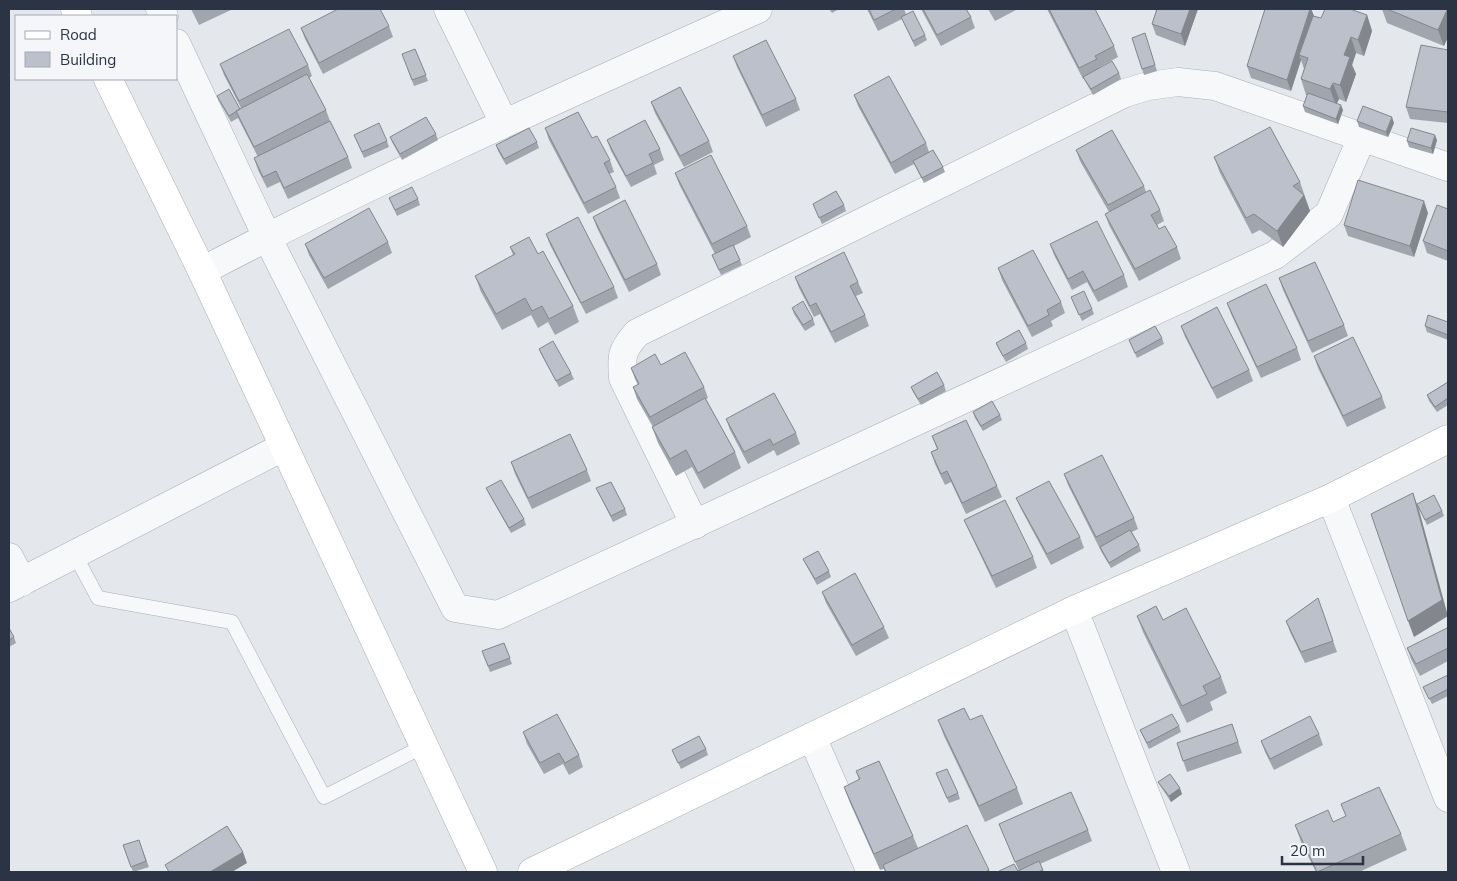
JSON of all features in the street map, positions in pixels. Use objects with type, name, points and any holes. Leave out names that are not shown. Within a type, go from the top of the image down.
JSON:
[{"type":"street","points":[[448,9],[504,123]]},
{"type":"street","points":[[202,271],[267,236],[504,123],[758,9]]},
{"type":"street","points":[[178,47],[267,236],[454,608],[498,615],[1275,255],[1329,214],[1362,137]]},
{"type":"street","points":[[108,80],[202,271],[483,872]]},
{"type":"street","points":[[695,525],[623,378],[621,361],[624,347],[637,333],[1126,93],[1148,86],[1178,82],[1215,86],[1448,167]]},
{"type":"street","points":[[532,872],[1074,610],[1331,498],[1448,439]]},
{"type":"street","points":[[9,557],[16,585],[283,447]]},
{"type":"street","points":[[1331,498],[1448,798]]},
{"type":"street","points":[[1074,610],[1176,872]]},
{"type":"street","points":[[812,737],[871,872]]},
{"type":"lane","points":[[75,555],[98,598],[232,622],[324,796],[424,746]]},
{"type":"building","points":[[338,9],[380,9],[389,26],[319,63],[301,28]]},
{"type":"building","points":[[869,9],[896,9],[874,20]]},
{"type":"building","points":[[923,9],[966,9],[971,17],[937,35]]},
{"type":"building","points":[[1049,9],[1095,9],[1114,46],[1095,56],[1097,59],[1079,68]]},
{"type":"building","points":[[1157,9],[1190,9],[1181,34],[1152,24]]},
{"type":"building","points":[[1265,9],[1310,9],[1287,80],[1247,66]]},
{"type":"building","points":[[1325,9],[1350,9],[1367,15],[1358,40],[1351,37],[1344,55],[1350,57],[1340,85],[1333,83],[1330,89],[1301,79],[1308,58],[1299,55],[1313,16],[1321,18]]},
{"type":"building","points":[[1387,9],[1444,9],[1447,10],[1438,30]]},
{"type":"building","points":[[913,11],[925,35],[913,41],[901,17]]},
{"type":"building","points":[[289,29],[308,65],[239,101],[220,64]]},
{"type":"building","points":[[1145,33],[1155,65],[1142,69],[1132,38]]},
{"type":"building","points":[[766,40],[796,99],[762,115],[733,56]]},
{"type":"building","points":[[1421,45],[1448,50],[1448,112],[1406,107]]},
{"type":"building","points":[[415,49],[426,75],[412,80],[402,54]]},
{"type":"building","points":[[1112,61],[1119,73],[1091,89],[1083,77]]},
{"type":"building","points":[[307,74],[326,110],[254,147],[236,111]]},
{"type":"building","points":[[889,76],[926,143],[891,163],[854,95]]},
{"type":"building","points":[[680,87],[709,141],[680,156],[651,102]]},
{"type":"building","points":[[229,89],[240,109],[229,116],[217,96]]},
{"type":"building","points":[[1308,93],[1341,105],[1336,119],[1303,106]]},
{"type":"building","points":[[1363,106],[1392,117],[1386,132],[1357,121]]},
{"type":"building","points":[[578,112],[592,138],[597,136],[610,160],[604,163],[616,187],[584,203],[545,128]]},
{"type":"building","points":[[426,117],[436,134],[400,154],[390,137]]},
{"type":"building","points":[[645,120],[660,149],[649,154],[653,163],[626,176],[607,140]]},
{"type":"building","points":[[330,121],[348,157],[284,188],[276,171],[263,177],[254,158]]},
{"type":"building","points":[[379,123],[387,141],[362,152],[354,135]]},
{"type":"building","points":[[1270,127],[1300,182],[1293,186],[1304,195],[1277,231],[1254,214],[1246,218],[1214,157]]},
{"type":"building","points":[[529,128],[537,142],[504,159],[496,145]]},
{"type":"building","points":[[1411,128],[1435,135],[1431,148],[1407,141]]},
{"type":"building","points":[[1112,130],[1144,186],[1108,205],[1076,150]]},
{"type":"building","points":[[933,150],[943,167],[922,178],[913,161]]},
{"type":"building","points":[[711,155],[747,226],[712,244],[675,173]]},
{"type":"building","points":[[1358,180],[1424,201],[1410,246],[1344,225]]},
{"type":"building","points":[[412,187],[418,199],[395,210],[389,198]]},
{"type":"building","points":[[1150,190],[1160,210],[1151,215],[1159,229],[1165,226],[1177,247],[1135,269],[1105,214]]},
{"type":"building","points":[[836,191],[844,205],[819,218],[813,204]]},
{"type":"building","points":[[625,200],[657,264],[625,280],[593,217]]},
{"type":"building","points":[[1437,205],[1448,209],[1448,251],[1423,241]]},
{"type":"building","points":[[369,208],[388,242],[324,278],[305,244]]},
{"type":"building","points":[[578,217],[614,287],[581,303],[546,234]]},
{"type":"building","points":[[1097,221],[1124,275],[1094,291],[1083,271],[1068,279],[1050,244]]},
{"type":"building","points":[[529,237],[538,254],[543,251],[573,306],[549,319],[542,306],[532,311],[525,298],[496,314],[475,276],[515,254],[510,247]]},
{"type":"building","points":[[733,245],[740,260],[719,270],[712,255]]},
{"type":"building","points":[[1033,250],[1061,302],[1047,310],[1049,315],[1028,326],[998,268]]},
{"type":"building","points":[[844,252],[858,282],[850,286],[865,315],[831,332],[816,303],[810,306],[795,277]]},
{"type":"building","points":[[1315,262],[1344,325],[1308,341],[1279,278]]},
{"type":"building","points":[[1266,284],[1297,348],[1257,367],[1227,303]]},
{"type":"building","points":[[1084,291],[1092,309],[1079,315],[1071,297]]},
{"type":"building","points":[[803,301],[813,319],[803,325],[792,308]]},
{"type":"building","points":[[1217,307],[1249,370],[1212,388],[1181,326]]},
{"type":"building","points":[[1428,315],[1448,322],[1448,335],[1425,326]]},
{"type":"building","points":[[1155,326],[1162,338],[1135,353],[1129,340]]},
{"type":"building","points":[[1019,330],[1026,343],[1003,356],[996,343]]},
{"type":"building","points":[[1353,337],[1382,397],[1343,416],[1314,356]]},
{"type":"building","points":[[553,341],[571,373],[556,381],[539,349]]},
{"type":"building","points":[[685,352],[704,387],[650,417],[633,387],[639,384],[631,368],[655,354],[661,365]]},
{"type":"building","points":[[937,372],[944,385],[918,399],[911,387]]},
{"type":"building","points":[[1448,382],[1448,398],[1435,407],[1427,395]]},
{"type":"building","points":[[774,393],[796,433],[773,445],[770,439],[744,452],[726,419]]},
{"type":"building","points":[[705,398],[735,452],[698,473],[686,450],[670,459],[652,427]]},
{"type":"building","points":[[992,401],[1000,415],[981,426],[973,412]]},
{"type":"building","points":[[966,420],[997,486],[962,503],[947,471],[941,474],[931,452],[938,449],[932,436]]},
{"type":"building","points":[[570,434],[587,470],[528,498],[511,462]]},
{"type":"building","points":[[1102,455],[1134,518],[1096,537],[1064,474]]},
{"type":"building","points":[[501,480],[524,519],[509,528],[486,488]]},
{"type":"building","points":[[1049,481],[1080,537],[1047,554],[1016,498]]},
{"type":"building","points":[[611,482],[625,509],[611,516],[596,488]]},
{"type":"building","points":[[1413,493],[1442,600],[1408,621],[1371,514]]},
{"type":"building","points":[[1434,495],[1442,511],[1425,520],[1417,504]]},
{"type":"building","points":[[1005,500],[1033,557],[992,576],[964,520]]},
{"type":"building","points":[[1130,530],[1139,545],[1109,563],[1100,547]]},
{"type":"building","points":[[818,551],[829,571],[815,579],[803,559]]},
{"type":"building","points":[[855,573],[884,627],[852,645],[822,592]]},
{"type":"building","points":[[1318,598],[1333,641],[1301,652],[1286,621]]},
{"type":"building","points":[[1156,606],[1163,620],[1186,608],[1221,677],[1203,686],[1207,694],[1182,706],[1137,616]]},
{"type":"building","points":[[9,628],[14,637],[9,640]]},
{"type":"building","points":[[1447,628],[1448,648],[1416,664],[1407,648]]},
{"type":"building","points":[[504,643],[510,658],[488,666],[482,651]]},
{"type":"building","points":[[1448,675],[1448,689],[1429,699],[1423,687]]},
{"type":"building","points":[[964,708],[970,720],[982,715],[1017,788],[979,806],[938,720]]},
{"type":"building","points":[[557,714],[579,755],[565,763],[559,753],[540,763],[523,732]]},
{"type":"building","points":[[1172,714],[1179,726],[1147,743],[1140,730]]},
{"type":"building","points":[[1310,716],[1319,734],[1270,759],[1261,741]]},
{"type":"building","points":[[1232,724],[1238,742],[1183,761],[1177,743]]},
{"type":"building","points":[[699,736],[706,749],[678,763],[672,750]]},
{"type":"building","points":[[879,761],[913,836],[874,854],[844,787],[860,779],[856,771]]},
{"type":"building","points":[[947,769],[958,793],[947,798],[936,773]]},
{"type":"building","points":[[1170,774],[1180,788],[1169,796],[1158,782]]},
{"type":"building","points":[[1379,787],[1401,834],[1317,872],[1295,825],[1328,810],[1333,822],[1346,816],[1341,804]]},
{"type":"building","points":[[1071,792],[1088,830],[1015,862],[999,824]]},
{"type":"building","points":[[967,825],[989,870],[985,872],[886,872],[883,865]]},
{"type":"building","points":[[227,826],[243,852],[210,872],[169,872],[165,865]]},
{"type":"building","points":[[139,840],[146,861],[131,867],[123,845]]},
{"type":"building","points":[[1039,861],[1043,870],[1038,872],[999,872],[1014,864],[1018,871]]}]
